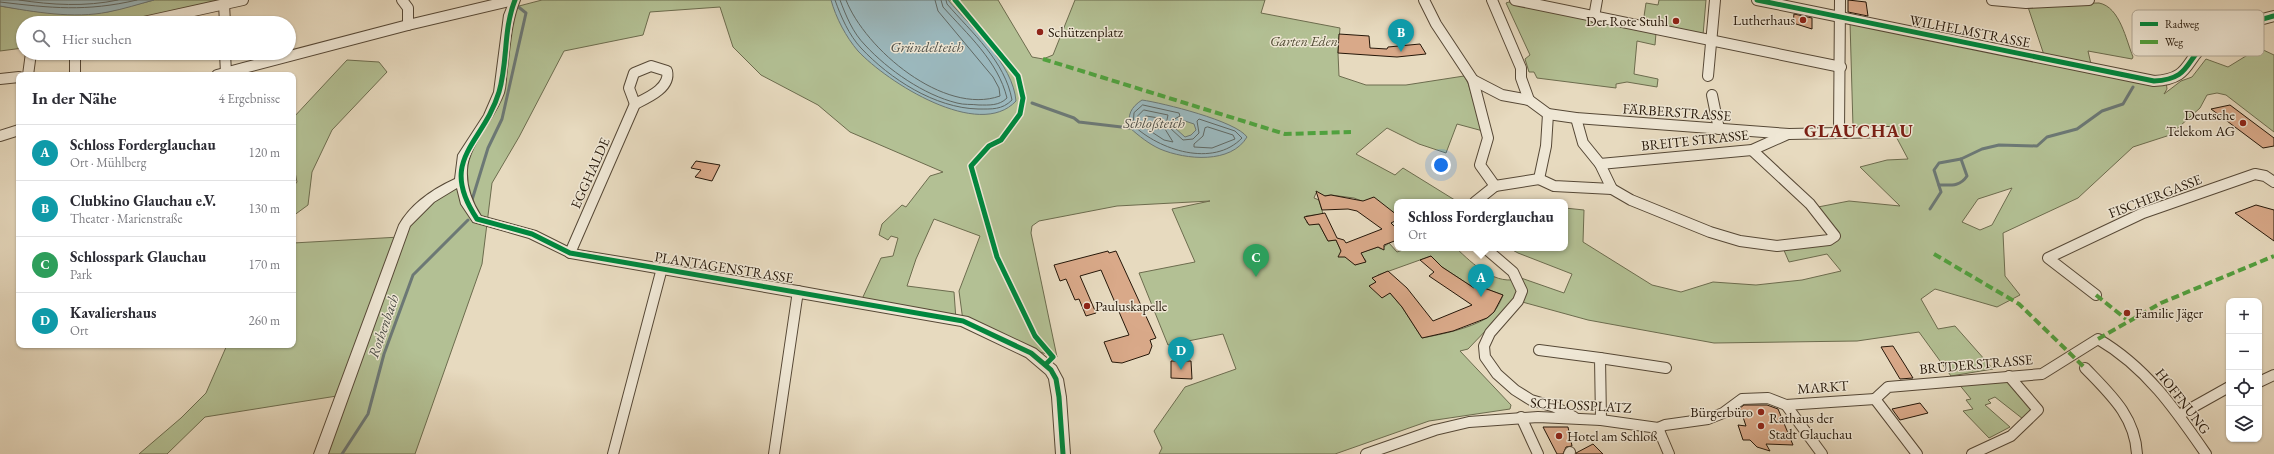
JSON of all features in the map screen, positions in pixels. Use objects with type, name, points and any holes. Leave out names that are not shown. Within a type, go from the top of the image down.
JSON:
[{"type":"street","points":[[170,16],[243,0]]},
{"type":"street","points":[[402,0],[408,8],[408,25]]},
{"type":"street","points":[[296,55],[408,25],[515,0]]},
{"type":"street","points":[[321,454],[405,225],[412,215],[438,191],[461,181],[464,155],[489,115],[499,92],[509,15],[515,0]]},
{"type":"street","points":[[1424,0],[1436,24],[1473,80],[1488,138],[1480,165],[1495,186]]},
{"type":"street","points":[[1492,0],[1521,68],[1521,78],[1529,100]]},
{"type":"street","points":[[1515,0],[1841,67]]},
{"type":"street","points":[[1594,17],[1598,0]]},
{"type":"street","points":[[1708,76],[1710,41],[1715,0]]},
{"type":"street","name":"WILHELMSTRASSE","points":[[1757,0],[2154,81],[2166,81],[2177,78],[2195,56]]},
{"type":"street","points":[[1839,132],[1841,67],[1840,0]]},
{"type":"street","points":[[1992,0],[2026,3],[2089,0]]},
{"type":"street","points":[[224,4],[225,16]]},
{"type":"street","name":"WILHELMSTRASSE","points":[[2264,19],[2274,16]]},
{"type":"street","points":[[28,72],[30,60]]},
{"type":"street","points":[[75,60],[75,72]]},
{"type":"street","points":[[226,60],[226,72]]},
{"type":"street","points":[[230,72],[275,60]]},
{"type":"street","points":[[651,66],[667,71],[668,75],[664,85],[652,95],[635,104],[629,88],[634,74],[651,66]]},
{"type":"street","points":[[0,79],[16,77]]},
{"type":"street","name":"FÄRBERSTRASSE","points":[[1473,80],[1502,95],[1529,100],[1548,114],[1576,118],[1789,134],[1889,132]]},
{"type":"street","points":[[1712,95],[1719,129]]},
{"type":"street","name":"EGGHALDE","points":[[570,253],[635,104]]},
{"type":"street","points":[[1540,179],[1546,146],[1548,114]]},
{"type":"street","points":[[1576,118],[1583,143],[1600,164],[1612,189]]},
{"type":"street","points":[[0,136],[16,131]]},
{"type":"street","name":"BREITE STRASSE","points":[[1600,164],[1752,150],[1789,134]]},
{"type":"street","points":[[1479,199],[1495,186],[1540,179],[1554,186],[1612,189],[1632,200],[1703,229],[1740,241],[1778,246],[1829,240],[1835,236],[1810,204],[1752,150]]},
{"type":"street","name":"FISCHERGASSE","points":[[2096,295],[2048,258],[2143,213],[2255,174],[2265,176],[2274,182]]},
{"type":"street","name":"PLANTAGENSTRASSE","points":[[461,181],[468,204],[477,219],[487,223],[532,234],[570,253],[798,291],[963,322],[1031,353],[1046,364],[1056,379],[1062,422],[1063,454]]},
{"type":"street","points":[[1489,251],[1504,262],[1518,279],[1522,291],[1518,301],[1490,332],[1484,346],[1485,357],[1497,374],[1515,390],[1531,400],[1555,407],[1575,418]]},
{"type":"street","points":[[613,454],[662,268]]},
{"type":"street","points":[[774,454],[798,291]]},
{"type":"street","name":"BRÜDERSTRASSE","points":[[1875,399],[1888,388],[2042,374],[2084,346],[2098,339]]},
{"type":"street","name":"HOFFNUNG","points":[[2098,339],[2120,353],[2145,376],[2179,416],[2206,454]]},
{"type":"street","points":[[1539,350],[1666,368]]},
{"type":"street","points":[[1600,358],[1601,420]]},
{"type":"street","points":[[2086,368],[2127,414],[2135,428],[2138,441],[2137,454]]},
{"type":"street","points":[[2262,381],[2274,375]]},
{"type":"street","points":[[1972,454],[2011,436],[2038,410],[2009,376]]},
{"type":"street","points":[[2179,416],[2226,388]]},
{"type":"street","name":"SCHLOSSPLATZ","points":[[1366,454],[1435,430],[1468,422],[1521,417],[1575,418],[1658,428],[1665,425],[1704,420],[1723,413],[1742,399],[1768,398],[1786,405]]},
{"type":"street","points":[[1875,399],[1917,454]]},
{"type":"street","name":"MARKT","points":[[1786,405],[1875,399]]},
{"type":"street","name":"MARKT","points":[[1786,405],[1822,454]]},
{"type":"street","points":[[1521,417],[1538,454]]},
{"type":"street","points":[[1658,428],[1669,454]]},
{"type":"green space","points":[[154,0],[243,0],[171,16],[16,16],[16,49],[0,51],[0,6],[33,11],[107,12]]},
{"type":"green space","name":"Garten Eden","points":[[542,0],[998,0],[1032,57],[1043,59],[1053,55],[1075,0],[1265,0],[1261,13],[1340,28],[1338,53],[1339,76],[1366,85],[1406,85],[1464,76],[1468,83],[1483,131],[1457,124],[1446,153],[1419,144],[1387,128],[1356,154],[1395,175],[1403,168],[1453,199],[1394,199],[1394,214],[1354,198],[1331,195],[1323,196],[1316,193],[1314,198],[1319,200],[1323,214],[1306,216],[1307,223],[1319,224],[1328,241],[1336,240],[1341,251],[1355,265],[1366,261],[1360,253],[1378,247],[1381,249],[1389,243],[1394,249],[1394,251],[1397,252],[1459,251],[1477,267],[1494,277],[1512,280],[1521,278],[1564,293],[1572,274],[1514,251],[1568,251],[1568,208],[1584,210],[1583,242],[1652,285],[1681,292],[1713,282],[1756,285],[1802,280],[1841,271],[1827,254],[1789,262],[1783,248],[1832,244],[1840,237],[1839,232],[1818,207],[1849,201],[1900,206],[1860,167],[1887,160],[1908,159],[1892,129],[1853,127],[1850,22],[2166,81],[2167,89],[2164,94],[2181,81],[2192,77],[2206,59],[2228,67],[2246,56],[2264,56],[2264,50],[2274,55],[2274,132],[2226,95],[2217,93],[2207,95],[2200,108],[2170,135],[2133,147],[2078,198],[2003,233],[2005,276],[2020,295],[1997,307],[1935,289],[1921,299],[1938,329],[1955,326],[1993,369],[1951,376],[1919,332],[1857,341],[1714,343],[1588,320],[1515,300],[1468,349],[1460,351],[1511,405],[1510,409],[1429,421],[1335,454],[1159,454],[1162,448],[1154,431],[1185,387],[1236,369],[1223,334],[1168,345],[1139,273],[1195,262],[1172,209],[1210,201],[1117,206],[1039,221],[1032,226],[1031,233],[1057,357],[1009,343],[963,321],[959,291],[980,236],[934,219],[916,259],[907,286],[954,292],[956,320],[862,299],[881,258],[893,256],[898,238],[891,236],[888,240],[879,235],[882,224],[902,205],[906,207],[930,176],[943,172],[850,132],[818,105],[761,75],[733,47],[720,7],[650,12],[643,35],[564,51],[519,137],[492,183],[482,264],[415,454],[321,454],[343,395],[205,417],[167,454],[139,454],[181,418],[206,393],[226,348],[296,348],[296,243],[400,237],[412,215],[461,181],[464,155],[493,107],[510,14],[519,6]],"holes":[[[2012,188],[1992,225],[1980,230],[1962,222],[1978,199]],[[1431,256],[1442,267],[1474,288],[1476,285],[1503,295],[1495,311],[1480,322],[1464,328],[1422,338],[1402,307],[1390,293],[1370,286],[1376,282],[1378,275]]]},
{"type":"green space","points":[[1659,0],[1706,0],[1703,35],[1643,23],[1646,3],[1658,5]]},
{"type":"green space","points":[[1509,2],[1656,33],[1655,45],[1637,41],[1634,74],[1658,79],[1657,87],[1627,82],[1616,84],[1616,88],[1537,78],[1534,72],[1529,72],[1525,59],[1530,55],[1506,3]]},
{"type":"green space","points":[[2099,3],[2106,6],[2117,17],[2125,33],[2133,57],[2132,59],[2088,51],[2091,64],[2044,55],[2027,4]]},
{"type":"green space","points":[[347,60],[379,62],[387,72],[332,130],[312,172],[308,205],[296,214],[296,115]]},
{"type":"green space","points":[[2004,378],[2033,409],[2023,419],[1995,397],[1988,400],[1991,403],[1985,405],[2010,427],[1989,438],[1963,411],[1973,409],[1966,400],[1971,399],[1958,383]]},
{"type":"water","points":[[0,0],[154,0],[114,11],[95,14],[68,15],[0,6]]},
{"type":"water","name":"Gründelteich","points":[[831,0],[948,0],[990,47],[999,60],[1013,87],[1016,101],[1000,112],[980,114],[957,111],[934,103],[911,91],[890,78],[858,51],[849,40],[842,27]]},
{"type":"water","name":"Schloßteich","points":[[1142,100],[1182,109],[1214,119],[1240,131],[1247,137],[1240,146],[1219,156],[1195,157],[1171,153],[1152,145],[1130,128],[1129,119],[1131,112]],"holes":[[[1182,120],[1194,124],[1196,130],[1191,135],[1185,137],[1174,127],[1175,123]]]},
{"type":"building","points":[[1848,0],[1866,2],[1868,16],[1848,12]]},
{"type":"building","name":"Lutherhaus","points":[[1794,14],[1812,18],[1812,29],[1793,23]]},
{"type":"building","points":[[1339,34],[1369,36],[1370,48],[1387,49],[1388,47],[1420,44],[1426,54],[1397,57],[1338,53]]},
{"type":"building","name":"Deutsche Telekom AG","points":[[2230,105],[2274,138],[2274,146],[2263,148],[2211,109]]},
{"type":"building","points":[[696,161],[720,165],[712,181],[695,177],[701,170],[691,168]]},
{"type":"building","points":[[1316,191],[1325,196],[1331,195],[1363,201],[1374,197],[1394,213],[1394,222],[1391,223],[1394,226],[1394,241],[1384,245],[1384,250],[1378,247],[1361,253],[1366,262],[1355,265],[1345,257],[1338,257],[1341,251],[1336,240],[1328,241],[1319,224],[1309,225],[1304,217],[1325,213],[1337,238],[1344,240],[1346,243],[1382,229],[1357,211],[1348,209],[1322,210]]},
{"type":"building","points":[[2256,205],[2274,210],[2274,241],[2235,213]]},
{"type":"building","points":[[1108,251],[1109,253],[1116,251],[1156,338],[1150,340],[1152,346],[1149,354],[1122,363],[1112,362],[1104,342],[1129,335],[1101,270],[1080,276],[1096,313],[1086,316],[1079,299],[1075,300],[1066,279],[1060,281],[1054,265]]},
{"type":"building","points":[[1431,256],[1442,267],[1474,288],[1476,285],[1503,295],[1494,312],[1487,318],[1453,331],[1422,338],[1402,307],[1390,293],[1382,298],[1369,286],[1376,282],[1372,278],[1388,271],[1407,288],[1433,321],[1472,305],[1429,276],[1434,272],[1420,260]]},
{"type":"building","points":[[1893,346],[1913,378],[1900,379],[1881,347]]},
{"type":"building","points":[[1171,361],[1191,361],[1192,379],[1171,378]]},
{"type":"building","points":[[1920,403],[1928,413],[1900,420],[1892,409]]},
{"type":"building","name":"Rathaus der Stadt Glauchau","points":[[1744,405],[1767,405],[1778,409],[1793,445],[1766,444],[1770,451],[1757,447],[1750,440],[1743,440],[1738,425],[1746,426],[1740,408]]},
{"type":"building","name":"Hotel am Schloß","points":[[1543,427],[1568,427],[1572,446],[1566,447],[1563,454],[1557,454]]},
{"type":"building","points":[[1593,444],[1603,454],[1576,454],[1576,453]]},
{"type":"waterway","name":"Rothenbach","points":[[472,200],[488,148],[502,119],[526,13],[516,5]]},
{"type":"waterway","points":[[1961,159],[1982,149],[1999,145],[2037,146],[2047,137],[2077,129],[2102,111],[2123,104],[2133,87]]},
{"type":"waterway","points":[[1032,103],[1074,118],[1079,122],[1130,128]]},
{"type":"waterway","points":[[1930,209],[1941,192],[1934,170],[1939,163],[1961,159]]},
{"type":"waterway","points":[[1939,185],[1954,185],[1964,180],[1967,176],[1961,159]]},
{"type":"waterway","name":"Rothenbach","points":[[342,454],[368,414],[384,354],[413,275],[468,220]]},
{"type":"marked path","points":[[1043,59],[1285,134],[1351,132]]},
{"type":"marked path","points":[[1934,254],[1981,280],[2019,304],[2085,368]]},
{"type":"marked path","points":[[2098,339],[2139,314],[2183,292],[2274,256]]},
{"type":"marked path","points":[[2096,295],[2126,319]]},
{"type":"cycle path","points":[[515,0],[509,15],[499,92],[489,115],[464,155],[461,169],[461,181],[467,204],[477,219],[487,223],[532,234],[570,253],[798,291],[963,321],[1031,353],[1051,370],[1056,379],[1059,397],[1062,422],[1063,454]]},
{"type":"cycle path","points":[[955,0],[1018,76],[1023,98],[1020,114],[1001,140],[989,146],[971,166],[997,257],[1035,336],[1053,357],[1046,364]]},
{"type":"cycle path","points":[[1757,0],[2154,81],[2175,78],[2182,74],[2194,56]]},
{"type":"cycle path","points":[[2264,19],[2274,16]]},
{"type":"place","name":"Lutherhaus","points":[[1803,20]]},
{"type":"place","name":"Der Rote Stuhl","points":[[1676,21]]},
{"type":"place","name":"Schützenplatz","points":[[1040,32]]},
{"type":"place","name":"Clubkino Glauchau e.V.","points":[[1401,52]]},
{"type":"place","name":"Deutsche Telekom AG","points":[[2243,123]]},
{"type":"place","name":"Schlosspark Glauchau","points":[[1256,277]]},
{"type":"place","name":"Schloss Forderglauchau","points":[[1481,297]]},
{"type":"place","name":"Pauluskapelle","points":[[1087,306]]},
{"type":"place","name":"Familie Jäger","points":[[2127,313]]},
{"type":"place","name":"Kavaliershaus","points":[[1181,370]]},
{"type":"place","name":"Bürgerbüro","points":[[1761,412]]},
{"type":"place","name":"Rathaus der Stadt Glauchau","points":[[1761,426]]},
{"type":"place","name":"Hotel am Schloß","points":[[1559,436]]},
{"type":"district","name":"GLAUCHAU","points":[[1859,130]]}]
